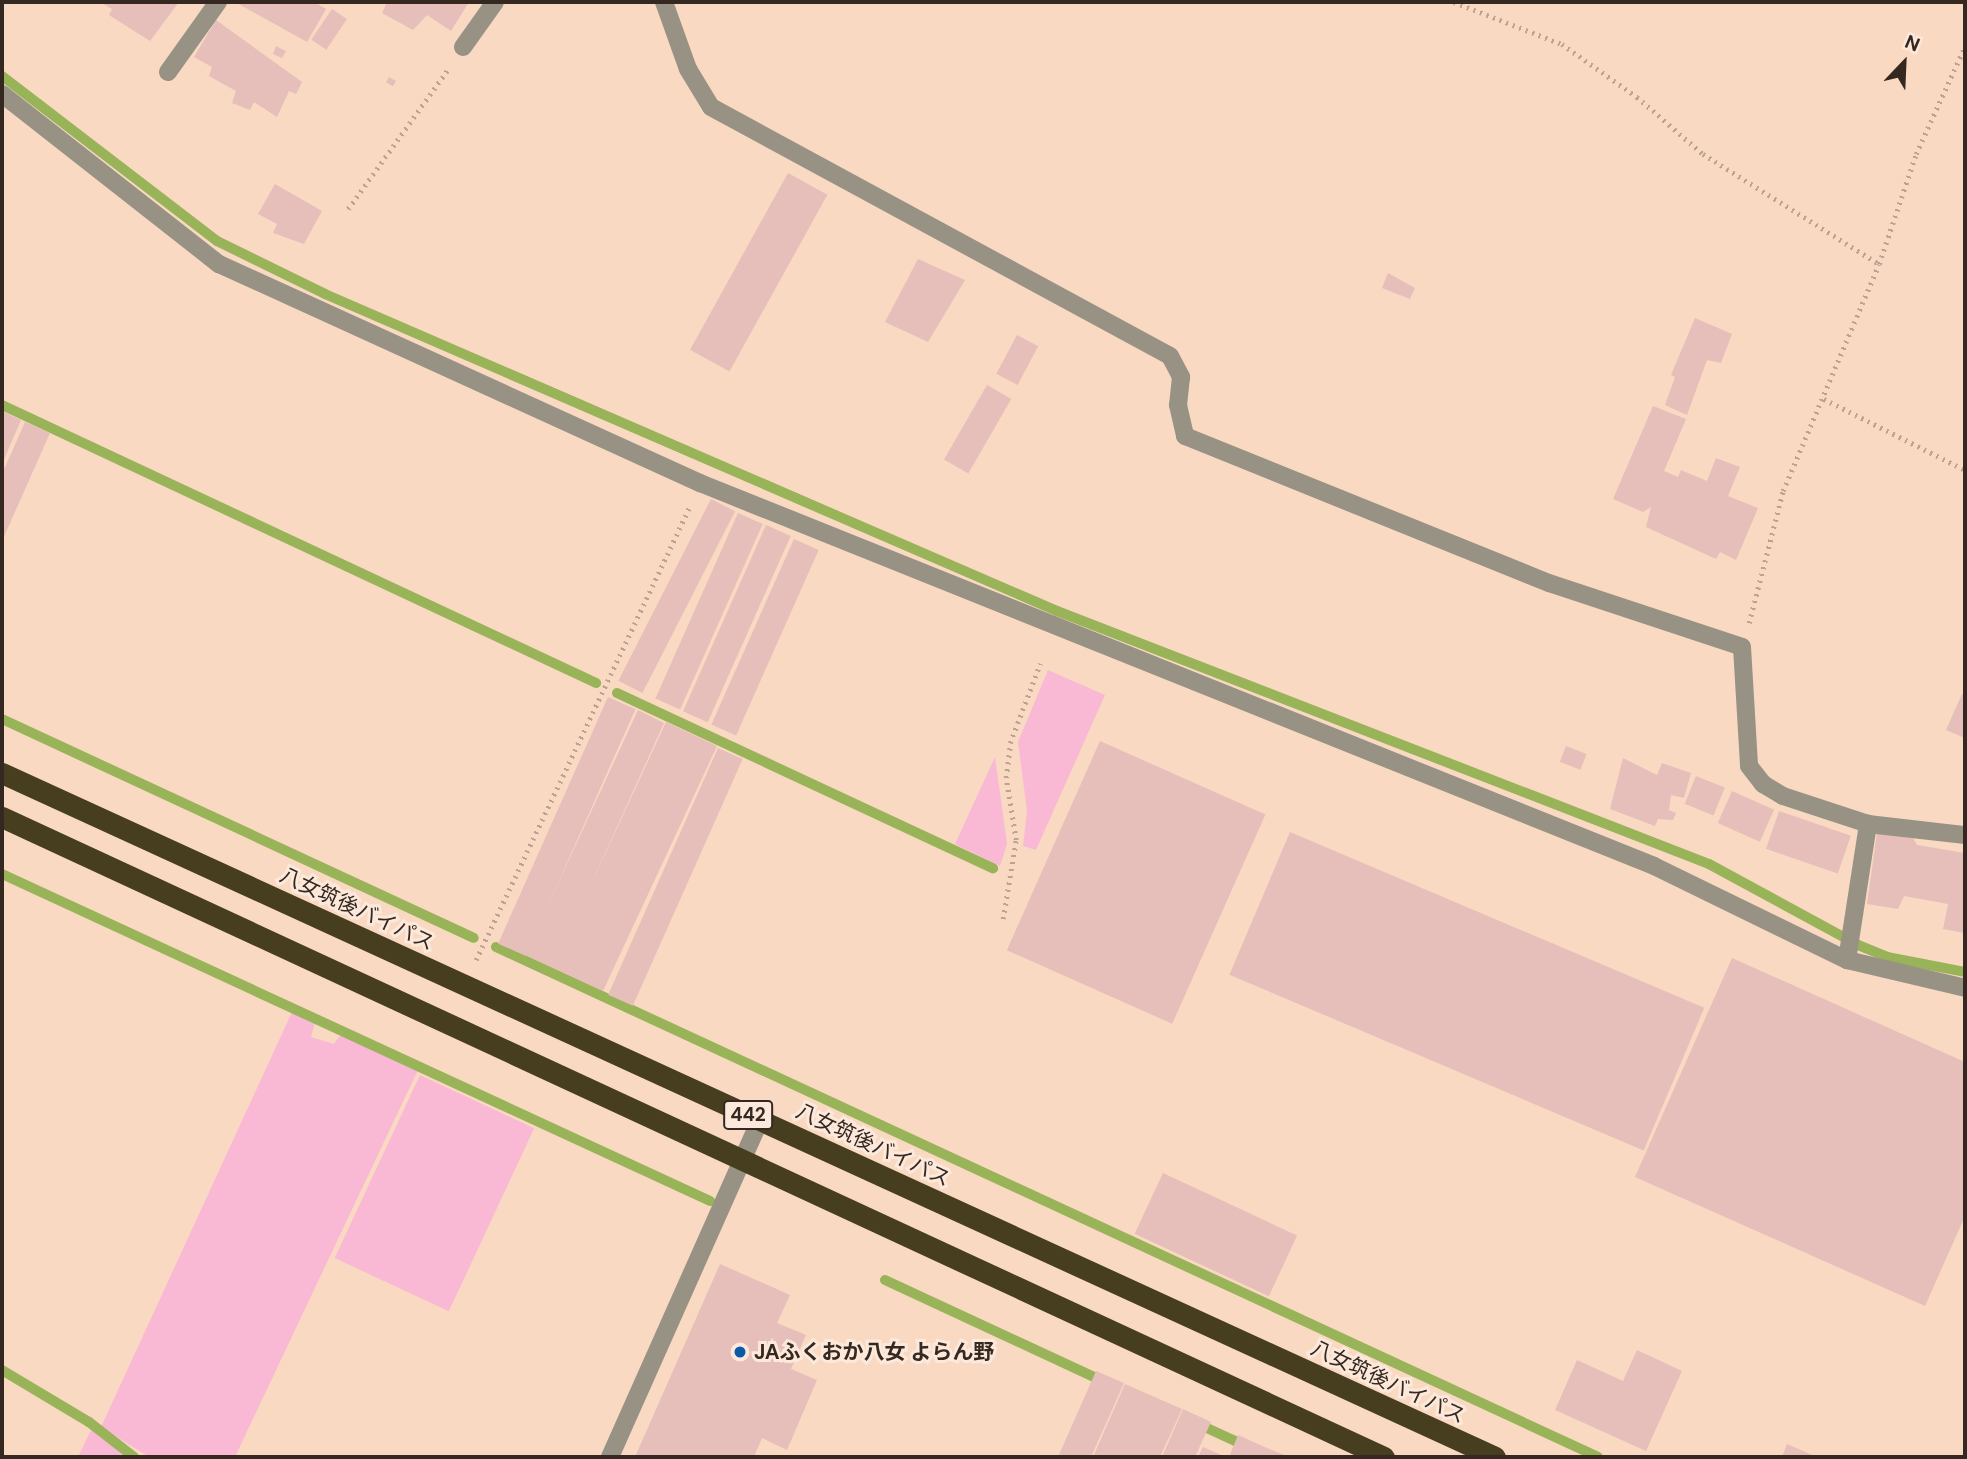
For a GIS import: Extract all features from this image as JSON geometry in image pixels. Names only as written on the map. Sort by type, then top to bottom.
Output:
[{"type":"highway","name":"八女筑後バイパス","points":[[2,773],[1494,1457]]},
{"type":"highway","name":"442","points":[[2,817],[1384,1457]]},
{"type":"street","points":[[168,72],[218,2]]},
{"type":"street","points":[[463,47],[495,2]]},
{"type":"street","points":[[664,2],[688,69],[711,107],[1170,356],[1181,377],[1178,405],[1185,436],[1549,583],[1742,648],[1749,766],[1763,784],[1783,796],[1868,824],[1965,835]]},
{"type":"street","points":[[2,94],[219,264],[700,483],[1654,866],[1847,960],[1965,988]]},
{"type":"street","points":[[1847,960],[1868,824]]},
{"type":"street","points":[[610,1457],[760,1120]]},
{"type":"path","points":[[1454,2],[1562,44],[1637,97],[1703,154],[1879,264]]},
{"type":"path","points":[[1742,648],[1783,491],[1879,264],[1916,154],[1965,46]]},
{"type":"path","points":[[348,209],[463,47]]},
{"type":"path","points":[[1824,399],[1965,470]]},
{"type":"path","points":[[464,985],[700,483]]},
{"type":"path","points":[[1003,919],[1016,840],[1006,778],[1010,743],[1040,664]]},
{"type":"shaded area","points":[[1048,670],[1105,695],[1036,850],[1023,846],[1027,811],[1018,742]]},
{"type":"shaded area","points":[[995,757],[1007,844],[1000,866],[955,844]]},
{"type":"shaded area","points":[[292,1012],[315,1022],[311,1037],[334,1044],[341,1034],[418,1070],[235,1457],[149,1457],[101,1427]]},
{"type":"shaded area","points":[[420,1075],[534,1128],[449,1311],[335,1258]]},
{"type":"shaded area","points":[[91,1430],[133,1457],[78,1457]]},
{"type":"building","points":[[100,2],[179,2],[150,41],[109,15],[112,9]]},
{"type":"building","points":[[235,2],[314,2],[326,9],[307,42]]},
{"type":"building","points":[[387,2],[469,2],[451,31],[427,15],[413,30],[382,13]]},
{"type":"building","points":[[332,9],[347,19],[326,50],[311,40]]},
{"type":"building","points":[[216,20],[302,82],[296,94],[289,91],[277,117],[254,102],[250,110],[232,103],[236,91],[209,76],[212,67],[194,57]]},
{"type":"building","points":[[276,46],[286,51],[282,58],[273,54]]},
{"type":"building","points":[[389,77],[396,81],[393,86],[386,82]]},
{"type":"building","points":[[788,173],[827,195],[729,371],[690,350]]},
{"type":"building","points":[[275,184],[322,211],[304,244],[273,233],[277,224],[258,214]]},
{"type":"building","points":[[918,259],[965,280],[928,342],[885,322]]},
{"type":"building","points":[[1388,273],[1415,288],[1410,299],[1382,288]]},
{"type":"building","points":[[1695,318],[1732,334],[1721,363],[1707,360],[1687,415],[1665,405],[1675,377],[1671,375]]},
{"type":"building","points":[[1017,335],[1038,346],[1018,385],[996,374]]},
{"type":"building","points":[[987,385],[1011,399],[968,473],[944,459]]},
{"type":"building","points":[[1653,406],[1686,419],[1664,471],[1678,477],[1681,470],[1707,481],[1716,458],[1740,467],[1728,496],[1758,508],[1736,560],[1720,552],[1716,559],[1646,527],[1651,507],[1643,512],[1613,499]]},
{"type":"building","points":[[2,411],[21,420],[2,464]]},
{"type":"building","points":[[25,422],[50,433],[2,541],[2,474]]},
{"type":"building","points":[[711,499],[735,511],[642,693],[618,681]]},
{"type":"building","points":[[738,513],[763,524],[680,709],[655,698]]},
{"type":"building","points":[[766,525],[791,536],[708,722],[683,711]]},
{"type":"building","points":[[794,539],[819,550],[736,735],[711,724]]},
{"type":"building","points":[[1962,694],[1965,696],[1965,738],[1946,730]]},
{"type":"building","points":[[608,697],[635,709],[526,956],[498,944]]},
{"type":"building","points":[[638,710],[664,723],[582,904],[666,722],[717,746],[603,991],[525,955]]},
{"type":"building","points":[[1100,741],[1265,815],[1172,1024],[1007,950]]},
{"type":"building","points":[[1566,746],[1587,754],[1580,770],[1560,762]]},
{"type":"building","points":[[718,748],[743,759],[633,1006],[608,995]]},
{"type":"building","points":[[1623,758],[1657,775],[1662,763],[1691,773],[1684,798],[1671,795],[1669,810],[1676,813],[1673,820],[1658,819],[1655,826],[1610,809]]},
{"type":"building","points":[[1696,776],[1725,788],[1714,815],[1685,804]]},
{"type":"building","points":[[1732,791],[1774,810],[1760,842],[1718,823]]},
{"type":"building","points":[[1779,811],[1851,836],[1838,874],[1766,849]]},
{"type":"building","points":[[1290,832],[1704,1008],[1644,1151],[1229,975]]},
{"type":"building","points":[[1877,833],[1913,838],[1917,845],[1965,853],[1965,933],[1943,929],[1948,904],[1904,896],[1898,909],[1867,904]]},
{"type":"building","points":[[1732,958],[1965,1062],[1965,1216],[1925,1306],[1635,1177]]},
{"type":"building","points":[[1163,1173],[1297,1236],[1269,1296],[1135,1234]]},
{"type":"building","name":"JAふくおか八女 よらん野","points":[[720,1264],[790,1295],[777,1323],[806,1335],[791,1369],[817,1380],[787,1450],[762,1438],[754,1457],[635,1457]]},
{"type":"building","points":[[1637,1350],[1682,1371],[1646,1451],[1555,1410],[1577,1360],[1623,1381]]},
{"type":"building","points":[[1096,1371],[1124,1383],[1091,1457],[1058,1457]]},
{"type":"building","points":[[1125,1384],[1182,1409],[1160,1457],[1093,1457]]},
{"type":"building","points":[[1183,1409],[1211,1422],[1195,1457],[1162,1457]]},
{"type":"building","points":[[1238,1435],[1267,1448],[1289,1457],[1229,1457]]},
{"type":"building","points":[[1787,1444],[1817,1457],[1782,1457]]},
{"type":"building","points":[[1203,1447],[1226,1457],[1198,1457]]},
{"type":"waterway","points":[[2,76],[217,241],[325,294],[1057,611],[1709,864],[1858,945],[1887,957],[1965,972]]},
{"type":"waterway","points":[[2,405],[596,683]]},
{"type":"waterway","points":[[617,693],[993,868]]},
{"type":"waterway","points":[[2,719],[474,938]]},
{"type":"waterway","points":[[2,874],[710,1201]]},
{"type":"waterway","points":[[496,947],[1598,1457]]},
{"type":"waterway","points":[[885,1280],[1105,1382]]},
{"type":"waterway","points":[[2,1370],[89,1422],[134,1457]]},
{"type":"waterway","points":[[1196,1423],[1270,1457]]},
{"type":"place","name":"JAふくおか八女 よらん野","points":[[740,1352]]}]
